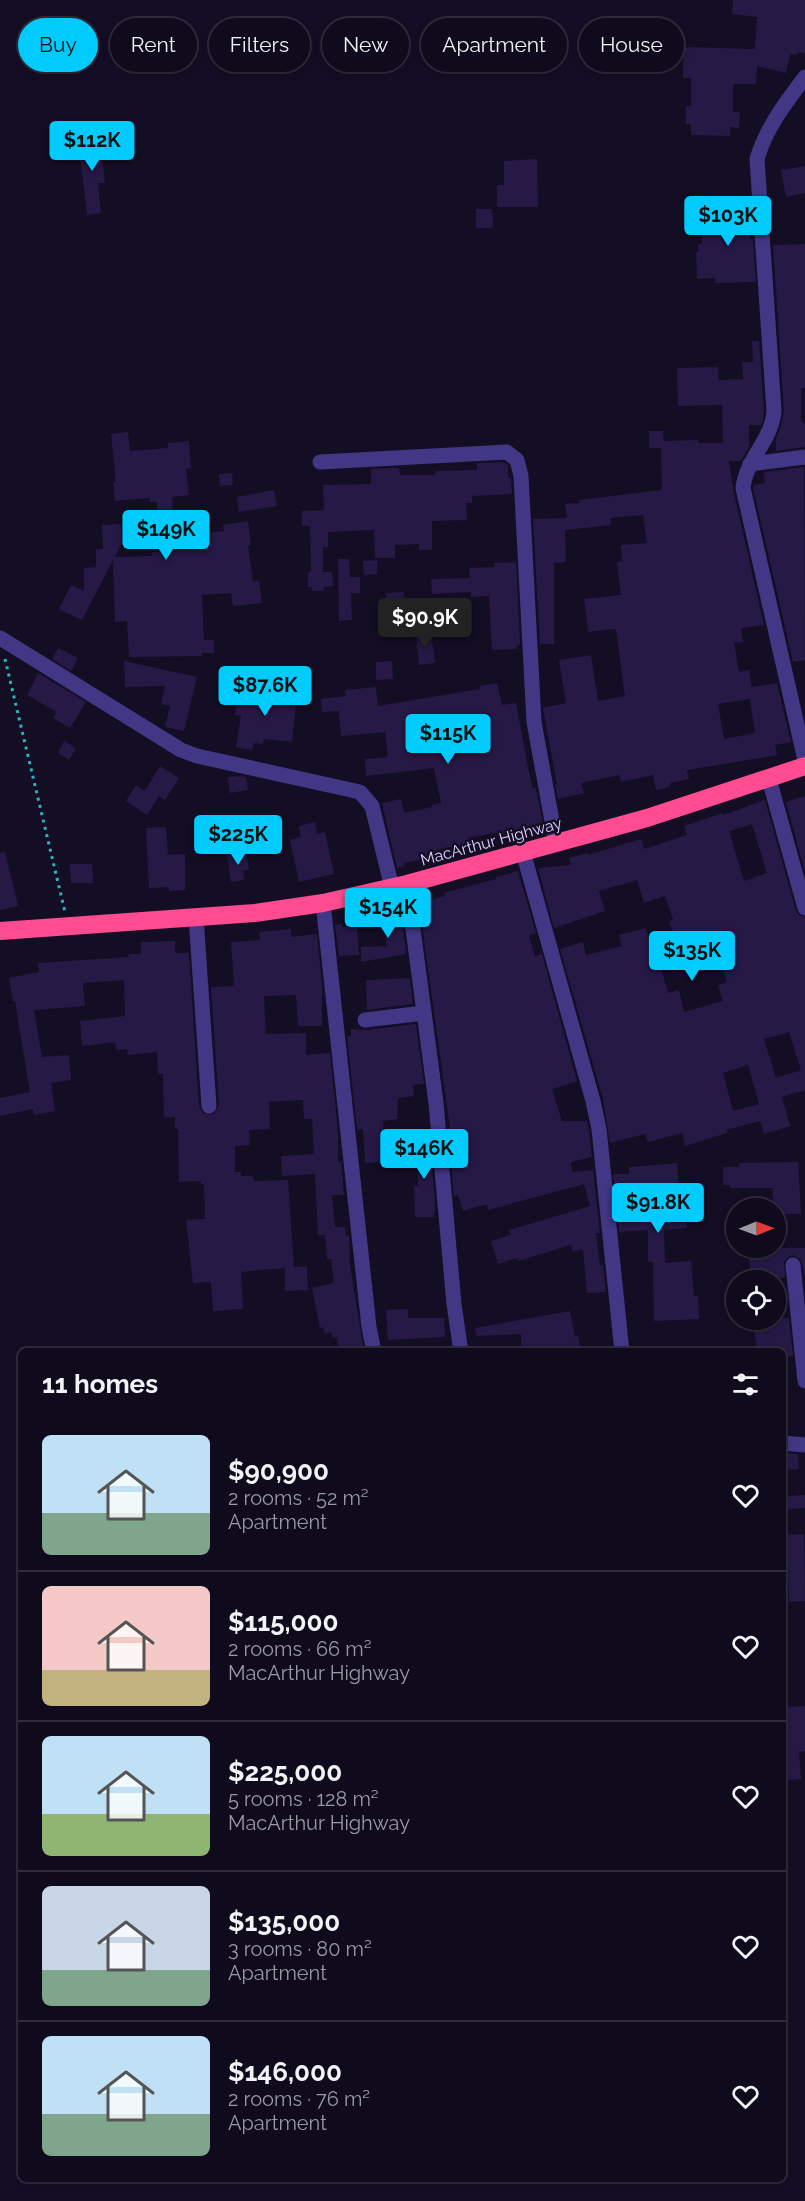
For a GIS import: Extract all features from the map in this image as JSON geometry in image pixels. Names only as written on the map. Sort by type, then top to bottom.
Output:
[{"type":"highway","name":"MacArthur Highway","points":[[0,931],[255,913],[323,903],[399,886],[648,818],[805,766]]},
{"type":"street","points":[[805,77],[780,111],[762,143],[758,159],[774,411],[773,422],[744,478],[744,498],[805,760]]},
{"type":"street","points":[[320,462],[507,452],[517,459],[521,476],[534,722],[556,843]]},
{"type":"street","points":[[750,464],[805,457]]},
{"type":"street","points":[[1,644],[181,750],[197,756],[360,792],[372,806],[399,886],[424,1013],[436,1103],[454,1304],[460,1348]]},
{"type":"street","points":[[769,779],[805,908]]},
{"type":"street","points":[[523,852],[599,1129],[622,1348]]},
{"type":"street","points":[[323,903],[367,1315],[373,1348]]},
{"type":"street","points":[[196,917],[209,1106]]},
{"type":"street","points":[[365,1020],[424,1013]]},
{"type":"street","points":[[793,1265],[805,1381]]},
{"type":"street","points":[[786,1443],[805,1445]]},
{"type":"path","points":[[1,644],[68,926]]},
{"type":"building","points":[[733,0],[805,0],[805,54],[798,52],[797,55],[790,54],[786,73],[757,66],[756,84],[733,84],[733,112],[740,112],[739,128],[730,127],[730,136],[691,135],[691,124],[686,124],[686,106],[691,106],[691,78],[683,78],[684,47],[755,49],[757,17],[732,14]]},
{"type":"building","points":[[99,135],[105,183],[98,183],[101,213],[87,215],[78,138]]},
{"type":"building","points":[[537,159],[538,207],[497,207],[497,185],[504,185],[504,161]]},
{"type":"building","points":[[805,166],[805,193],[786,197],[781,170]]},
{"type":"building","points":[[749,202],[750,239],[753,239],[756,282],[715,283],[715,278],[697,279],[698,244],[702,244],[702,229],[717,229],[717,203]]},
{"type":"building","points":[[476,209],[492,209],[493,228],[476,228]]},
{"type":"building","points":[[805,244],[805,388],[801,388],[801,420],[805,424],[805,447],[776,451],[776,439],[784,410],[773,245]]},
{"type":"building","points":[[752,341],[759,341],[763,419],[761,425],[749,425],[749,447],[741,461],[729,461],[733,489],[764,625],[741,628],[743,642],[734,643],[739,672],[749,670],[752,687],[777,683],[791,742],[775,745],[777,755],[687,770],[689,779],[670,783],[670,787],[656,790],[653,775],[621,782],[620,775],[581,783],[584,793],[558,799],[543,708],[566,703],[559,660],[591,655],[598,701],[625,696],[616,629],[588,632],[584,599],[621,595],[617,562],[622,561],[621,545],[647,543],[643,515],[610,518],[611,525],[565,530],[566,562],[554,563],[554,644],[540,644],[533,519],[567,518],[565,504],[579,503],[579,500],[662,490],[661,448],[649,448],[649,431],[663,431],[664,441],[698,440],[698,443],[723,443],[722,405],[678,406],[677,368],[718,367],[719,380],[743,379],[742,362],[753,362]],"holes":[[[750,699],[755,733],[724,739],[718,704]]]},
{"type":"building","points":[[128,432],[130,451],[168,448],[168,443],[189,441],[191,468],[186,469],[189,495],[172,497],[174,537],[224,531],[223,525],[248,521],[251,545],[248,546],[253,582],[259,581],[262,603],[233,606],[231,593],[202,595],[204,640],[214,640],[214,653],[202,653],[202,656],[129,657],[127,621],[115,622],[113,560],[82,620],[59,609],[71,585],[84,591],[84,568],[96,567],[96,549],[103,549],[102,525],[122,524],[122,543],[115,557],[152,556],[152,552],[159,552],[157,502],[150,502],[150,498],[115,501],[113,482],[116,482],[111,434]]},
{"type":"building","points":[[504,462],[508,465],[512,494],[472,496],[472,503],[466,503],[467,520],[432,521],[432,550],[419,550],[419,544],[395,545],[395,558],[375,558],[374,530],[328,532],[328,547],[323,547],[323,572],[332,572],[333,586],[323,587],[324,591],[312,591],[312,587],[308,587],[308,572],[311,572],[310,526],[302,526],[302,511],[324,510],[323,485],[371,484],[371,469],[399,468],[400,475],[435,475],[435,471],[477,470],[477,463]]},
{"type":"building","points":[[804,467],[805,660],[793,662],[753,488],[754,485],[765,483],[764,472]]},
{"type":"building","points":[[232,473],[233,485],[220,486],[219,474]]},
{"type":"building","points":[[274,490],[277,506],[239,512],[237,497]]},
{"type":"building","points":[[338,559],[349,559],[350,577],[360,577],[360,593],[351,593],[352,620],[339,621]]},
{"type":"building","points":[[377,560],[377,574],[364,575],[363,561]]},
{"type":"building","points":[[516,562],[520,645],[517,645],[517,649],[492,650],[489,596],[471,597],[471,592],[432,594],[431,579],[470,578],[469,568],[495,567],[495,563]]},
{"type":"building","points":[[404,592],[405,608],[387,609],[386,593]]},
{"type":"building","points":[[431,632],[435,663],[419,665],[416,634]]},
{"type":"building","points":[[58,648],[78,658],[71,671],[52,659]]},
{"type":"building","points":[[124,661],[197,677],[184,731],[165,727],[170,706],[161,704],[165,686],[125,687]]},
{"type":"building","points":[[392,661],[393,679],[376,680],[376,662]]},
{"type":"building","points":[[269,672],[282,675],[275,701],[296,704],[292,742],[264,739],[263,744],[254,743],[252,750],[236,747],[241,715],[235,715],[238,697],[262,701]]},
{"type":"building","points":[[38,673],[86,702],[70,728],[53,718],[57,712],[27,695]]},
{"type":"building","points":[[497,683],[502,705],[516,703],[529,772],[533,789],[536,788],[543,824],[500,834],[499,832],[468,838],[469,843],[440,849],[442,855],[404,863],[404,866],[397,868],[382,803],[401,799],[404,813],[441,803],[434,768],[366,776],[365,759],[388,757],[385,732],[341,736],[339,711],[322,712],[321,699],[346,696],[345,690],[376,687],[378,706],[480,689],[480,686]]},
{"type":"building","points":[[64,741],[76,748],[69,760],[58,753]]},
{"type":"building","points":[[160,766],[179,778],[165,800],[159,796],[147,815],[126,801],[136,785],[145,791]]},
{"type":"building","points":[[228,777],[246,777],[248,790],[230,793]]},
{"type":"building","points":[[805,796],[805,872],[786,802]]},
{"type":"building","points":[[765,800],[796,911],[805,917],[805,1090],[782,1097],[790,1126],[764,1134],[760,1121],[726,1130],[727,1133],[685,1146],[682,1133],[648,1142],[645,1134],[610,1143],[603,1099],[560,949],[583,942],[586,955],[622,946],[619,935],[646,928],[656,965],[660,964],[668,993],[679,990],[684,1012],[723,1001],[718,985],[727,982],[711,934],[677,945],[669,921],[673,920],[665,896],[644,903],[637,880],[599,891],[605,911],[554,928],[538,868],[571,865],[569,858],[588,853],[588,855],[641,839],[644,849],[687,835],[684,826],[723,813],[723,815]],"holes":[[[752,824],[767,873],[744,881],[729,831]],[[789,1032],[801,1070],[776,1078],[764,1039]],[[748,1065],[759,1104],[733,1111],[723,1073]]]},
{"type":"building","points":[[315,822],[317,834],[325,832],[334,874],[299,882],[290,840],[301,837],[299,826]]},
{"type":"building","points":[[166,827],[168,855],[185,854],[185,890],[169,891],[169,887],[149,888],[146,828]]},
{"type":"building","points":[[5,852],[18,906],[0,910],[0,853]]},
{"type":"building","points":[[246,852],[249,870],[243,871],[244,880],[231,882],[227,855]]},
{"type":"building","points":[[70,864],[92,864],[93,883],[71,883]]},
{"type":"building","points":[[518,871],[536,933],[529,936],[535,956],[542,954],[577,1081],[552,1089],[562,1121],[587,1121],[592,1157],[571,1162],[572,1172],[593,1170],[600,1233],[596,1233],[606,1292],[587,1293],[583,1250],[572,1251],[571,1245],[518,1261],[517,1258],[498,1264],[491,1241],[511,1235],[509,1230],[590,1206],[584,1184],[488,1210],[487,1204],[463,1211],[458,1195],[454,1196],[448,1128],[450,1128],[419,903],[445,896],[444,893]]},
{"type":"building","points":[[401,910],[406,954],[361,962],[361,947],[387,946],[381,914]]},
{"type":"building","points":[[342,924],[342,927],[357,926],[359,955],[339,956],[335,925]]},
{"type":"building","points":[[291,929],[291,937],[317,934],[322,985],[322,1026],[298,1026],[296,995],[264,996],[266,1034],[306,1033],[306,1055],[330,1053],[338,1131],[338,1162],[341,1162],[344,1195],[332,1195],[335,1227],[345,1227],[346,1236],[349,1235],[349,1258],[363,1348],[338,1348],[337,1337],[332,1338],[331,1332],[325,1334],[323,1327],[320,1328],[312,1288],[334,1283],[331,1259],[327,1259],[325,1235],[318,1235],[315,1174],[282,1176],[281,1156],[314,1154],[312,1119],[304,1119],[303,1100],[269,1102],[270,1129],[249,1130],[250,1145],[235,1146],[235,1172],[241,1172],[241,1176],[253,1176],[254,1181],[288,1180],[294,1267],[307,1266],[308,1290],[285,1291],[285,1268],[241,1272],[243,1309],[213,1311],[211,1282],[193,1283],[186,1220],[205,1219],[204,1184],[201,1184],[201,1181],[179,1182],[178,1129],[175,1129],[175,1117],[164,1118],[163,1074],[158,1074],[157,1052],[128,1055],[127,1049],[116,1050],[115,1042],[82,1046],[80,1021],[125,1016],[124,980],[83,983],[85,1006],[34,1010],[42,1057],[69,1055],[71,1080],[51,1083],[55,1111],[34,1115],[33,1109],[0,1116],[0,1098],[30,1092],[9,978],[39,972],[38,963],[129,957],[128,954],[141,954],[141,942],[175,941],[175,953],[189,953],[199,1107],[204,1114],[214,1114],[219,1105],[211,987],[234,986],[231,942],[260,940],[259,932]]},
{"type":"building","points":[[410,978],[413,1004],[367,1010],[366,980]]},
{"type":"building","points":[[416,1024],[424,1084],[413,1085],[414,1096],[398,1098],[397,1119],[383,1121],[385,1149],[381,1149],[381,1162],[365,1163],[363,1129],[357,1130],[347,1036],[351,1036],[351,1029],[366,1030]]},
{"type":"building","points":[[429,1137],[435,1201],[434,1217],[415,1217],[414,1186],[418,1186],[417,1151],[414,1151],[413,1138]]},
{"type":"building","points":[[798,1162],[801,1214],[786,1214],[786,1198],[773,1198],[773,1188],[730,1188],[730,1185],[723,1185],[723,1167],[739,1167],[739,1163]]},
{"type":"building","points":[[677,1163],[680,1202],[686,1202],[687,1228],[664,1230],[665,1263],[691,1261],[694,1296],[698,1296],[699,1319],[654,1321],[653,1262],[648,1262],[648,1230],[619,1232],[613,1174],[629,1174],[629,1167]]},
{"type":"building","points":[[786,1248],[805,1248],[805,1276],[801,1260],[793,1255],[784,1262],[784,1270],[750,1270],[749,1259],[786,1258]]},
{"type":"building","points":[[408,1309],[408,1318],[444,1318],[445,1337],[388,1340],[386,1310]]},
{"type":"building","points":[[570,1311],[575,1337],[578,1336],[580,1348],[522,1348],[521,1334],[476,1336],[475,1328]]},
{"type":"building","points":[[786,1318],[789,1318],[793,1356],[786,1357],[786,1348],[756,1348],[754,1330],[786,1330]]},
{"type":"building","points":[[786,1453],[798,1454],[799,1469],[786,1470]]},
{"type":"building","points":[[805,1495],[805,1508],[788,1509],[788,1496]]},
{"type":"building","points":[[804,1534],[805,1601],[789,1602],[786,1535]]},
{"type":"building","points":[[805,1706],[805,1751],[799,1752],[801,1779],[786,1781],[786,1707]]}]
